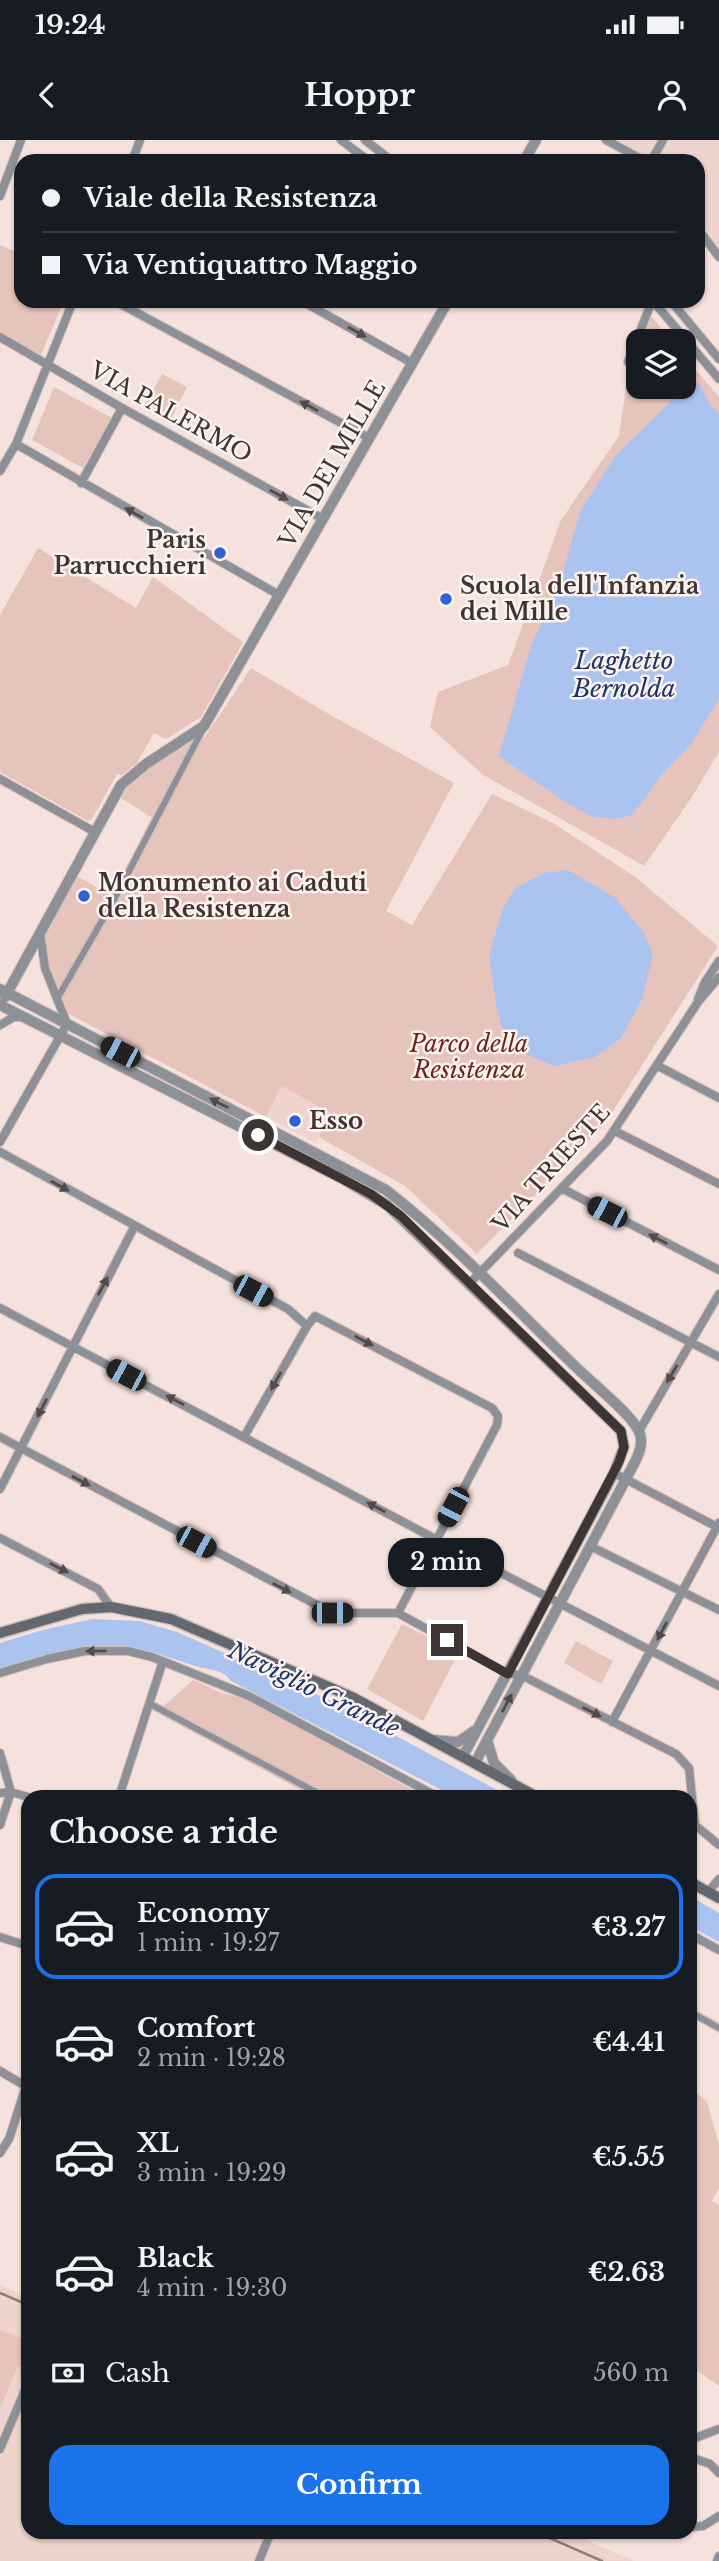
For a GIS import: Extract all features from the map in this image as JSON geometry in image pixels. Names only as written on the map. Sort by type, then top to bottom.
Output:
[{"type":"main road","points":[[0,1633],[66,1613],[111,1607],[155,1615],[186,1625],[352,1696],[524,1790]]},
{"type":"main road","points":[[697,1886],[719,1898]]},
{"type":"street","points":[[341,140],[360,154]]},
{"type":"street","points":[[365,140],[383,154]]},
{"type":"street","points":[[606,140],[632,154]]},
{"type":"street","points":[[0,196],[14,159]]},
{"type":"street","points":[[705,238],[719,257]]},
{"type":"street","points":[[0,471],[16,444],[70,308]]},
{"type":"street","points":[[128,308],[369,439]]},
{"type":"street","points":[[314,308],[412,363]]},
{"type":"street","name":"VIA DEI MILLE","points":[[204,726],[444,308]]},
{"type":"street","points":[[642,329],[650,308]]},
{"type":"street","points":[[659,308],[719,379]]},
{"type":"street","points":[[677,308],[719,359]]},
{"type":"street","name":"VIA PALERMO","points":[[0,337],[323,519]]},
{"type":"street","points":[[81,483],[122,408]]},
{"type":"street","points":[[16,444],[279,595]]},
{"type":"street","points":[[204,726],[156,756],[126,780],[40,933],[4,991],[0,1004],[386,1190],[479,1274],[611,1400],[639,1431]]},
{"type":"street","points":[[57,999],[115,898],[204,726]]},
{"type":"street","points":[[0,779],[95,832]]},
{"type":"street","points":[[0,1143],[66,1024],[45,968],[40,933]]},
{"type":"street","name":"VIA TRIESTE","points":[[698,1002],[705,982],[719,963]]},
{"type":"street","name":"VIA TRIESTE","points":[[470,1283],[615,1131],[698,1002],[719,977]]},
{"type":"street","points":[[4,991],[274,1137],[387,1205],[618,1426],[624,1447],[614,1473],[463,1756]]},
{"type":"street","points":[[0,1025],[14,1017],[24,1016]]},
{"type":"street","points":[[658,1066],[719,1098]]},
{"type":"street","points":[[615,1131],[719,1184]]},
{"type":"street","points":[[0,1152],[288,1309],[307,1326]]},
{"type":"street","points":[[562,1189],[719,1270]]},
{"type":"street","points":[[0,1489],[134,1227]]},
{"type":"street","points":[[518,1254],[719,1357]]},
{"type":"street","points":[[475,1763],[626,1479],[640,1447],[639,1431],[719,1293]]},
{"type":"street","points":[[0,1308],[719,1686]]},
{"type":"street","points":[[244,1437],[315,1316],[492,1408],[498,1416],[497,1425],[398,1613]]},
{"type":"street","points":[[0,1437],[332,1613],[398,1613],[508,1674],[521,1675],[683,1760],[689,1768],[691,1790]]},
{"type":"street","points":[[612,1722],[718,1526],[614,1473]]},
{"type":"street","points":[[0,1538],[98,1589],[111,1607]]},
{"type":"street","points":[[590,1546],[719,1610]]},
{"type":"street","points":[[0,1673],[85,1651],[128,1651],[163,1661],[249,1696],[425,1790]]},
{"type":"street","points":[[121,1790],[163,1661]]},
{"type":"street","points":[[154,1706],[312,1790]]},
{"type":"street","points":[[433,1740],[458,1742],[480,1726]]},
{"type":"street","points":[[487,1740],[497,1768],[519,1787]]},
{"type":"street","points":[[0,1753],[11,1792],[0,1825]]},
{"type":"street","points":[[0,1793],[21,1795]]},
{"type":"street","points":[[697,1827],[719,1845]]},
{"type":"street","points":[[708,1892],[719,1880]]},
{"type":"street","points":[[0,1937],[21,1944]]},
{"type":"street","points":[[697,1938],[719,1950]]},
{"type":"street","points":[[697,2016],[719,2028]]},
{"type":"street","points":[[0,2071],[21,2082]]},
{"type":"street","points":[[0,2153],[9,2139],[21,2103]]},
{"type":"street","points":[[0,2449],[21,2400]]},
{"type":"street","points":[[697,2437],[719,2428]]},
{"type":"street","points":[[697,2459],[710,2464],[719,2473]]},
{"type":"street","points":[[697,2527],[719,2516]]},
{"type":"street","points":[[259,2561],[268,2539]]},
{"type":"street","points":[[717,2561],[719,2556]]},
{"type":"shaded area","points":[[618,140],[719,140],[719,251],[705,232],[705,154],[640,154]]},
{"type":"shaded area","points":[[282,1086],[331,1113],[316,1143],[266,1117]]},
{"type":"shaded area","points":[[0,2285],[21,2294],[21,2539],[584,2539],[634,2561],[0,2561]]},
{"type":"green space","points":[[0,245],[14,251],[14,308],[61,308],[41,355],[0,332]]},
{"type":"green space","points":[[651,316],[662,329],[646,329]]},
{"type":"green space","name":"Laghetto Bernolda","points":[[696,370],[719,397],[719,752],[692,797],[644,866],[482,774],[430,727],[438,692],[508,665],[561,520],[619,436],[626,387],[626,399],[696,399]]},
{"type":"green space","points":[[162,374],[187,387],[170,421],[144,407]]},
{"type":"green space","points":[[54,387],[112,418],[83,468],[32,440]]},
{"type":"green space","points":[[38,548],[136,608],[153,577],[243,642],[201,717],[166,739],[154,733],[137,763],[122,775],[117,774],[92,819],[88,821],[0,772],[0,615]]},
{"type":"green space","name":"Parco della Resistenza","points":[[251,668],[454,783],[386,911],[412,925],[492,794],[553,823],[634,876],[718,946],[604,1125],[477,1254],[405,1186],[319,1137],[330,1113],[282,1086],[266,1117],[65,1012],[48,963],[44,929],[77,876],[119,900],[159,822],[121,798],[131,779],[194,740],[203,740]]},
{"type":"green space","points":[[402,1624],[459,1652],[423,1721],[367,1689]]},
{"type":"green space","points":[[576,1641],[613,1661],[601,1684],[564,1663]]},
{"type":"green space","points":[[193,1680],[222,1693],[247,1699],[412,1790],[300,1790],[157,1712]]},
{"type":"green space","points":[[697,2093],[707,2102],[719,2145],[719,2188],[712,2201],[719,2205],[719,2386],[697,2371]]},
{"type":"green space","points":[[0,2330],[21,2338],[21,2367],[18,2366],[0,2409]]},
{"type":"water","name":"Laghetto Bernolda","points":[[699,383],[710,404],[719,413],[719,699],[692,743],[661,775],[630,816],[613,819],[591,816],[568,804],[499,756],[531,646],[562,577],[580,511],[617,454],[673,399],[696,399],[696,384]]},
{"type":"water","points":[[568,870],[616,898],[644,933],[653,954],[642,999],[621,1038],[595,1057],[554,1066],[528,1055],[503,1032],[489,956],[502,911],[514,889],[544,873]]},
{"type":"water","points":[[92,1619],[139,1621],[177,1632],[327,1699],[497,1790],[441,1790],[231,1681],[223,1674],[145,1650],[90,1647],[0,1669],[0,1643]]},
{"type":"water","points":[[697,1900],[719,1913],[719,1942],[697,1930]]},
{"type":"railway","points":[[0,2293],[21,2302]]},
{"type":"railway","points":[[552,2539],[602,2561]]},
{"type":"place","name":"Paris Parrucchieri","points":[[220,553]]},
{"type":"place","name":"Scuola dell'Infanzia dei Mille","points":[[446,599]]},
{"type":"place","name":"Monumento ai Caduti della Resistenza","points":[[84,896]]},
{"type":"place","name":"Esso","points":[[295,1121]]},
{"type":"route","points":[[258,1135],[371,1194],[401,1216],[602,1410],[618,1426],[623,1436],[624,1447],[614,1473],[508,1674],[447,1640]]},
{"type":"water label","name":"Naviglio Grande","points":[[314,1689]]}]
